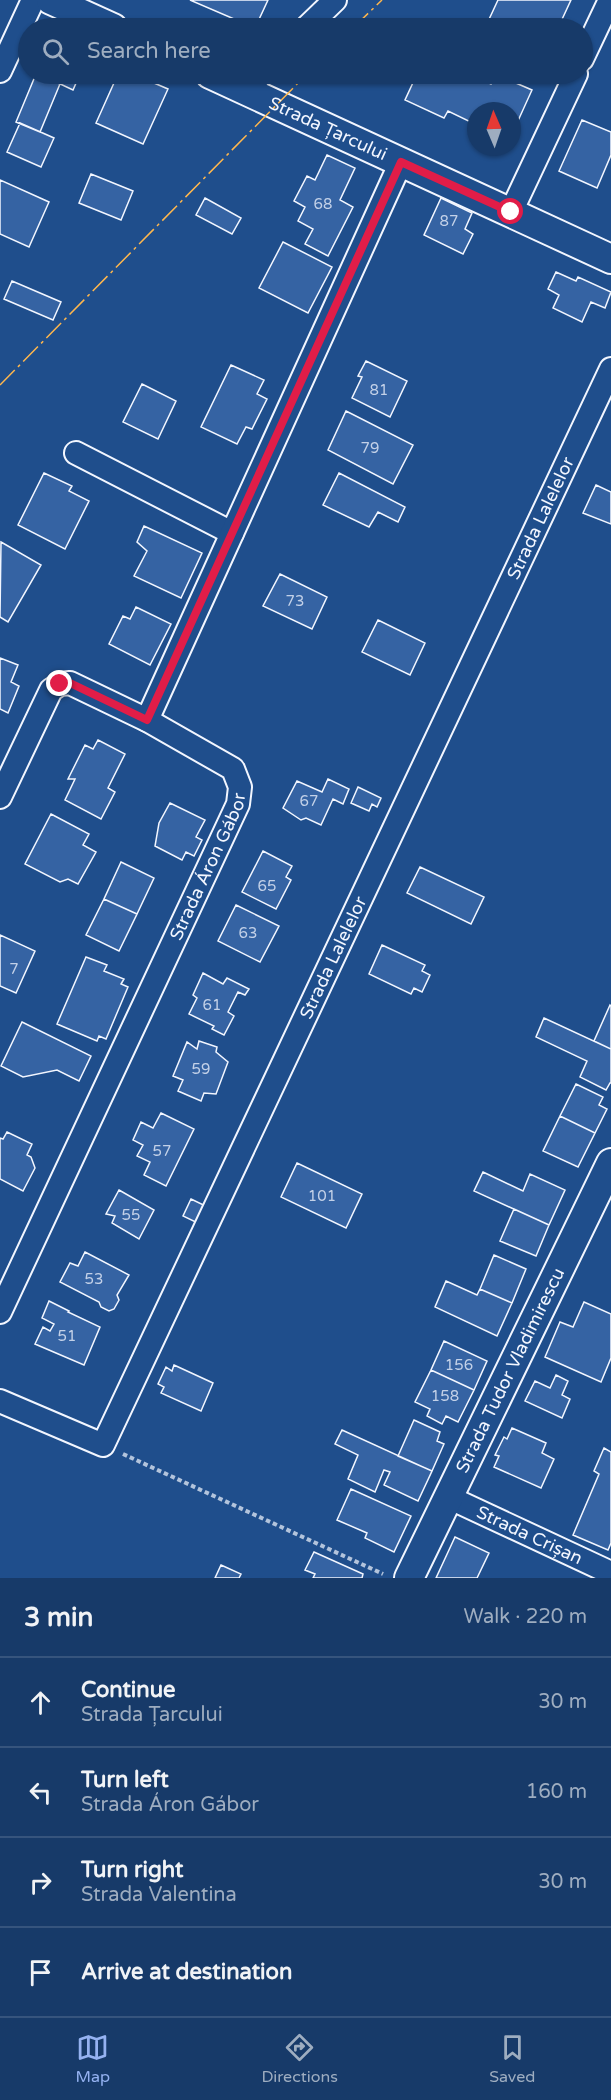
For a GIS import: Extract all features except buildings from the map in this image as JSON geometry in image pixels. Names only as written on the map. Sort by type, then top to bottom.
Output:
[{"type":"street","points":[[25,18],[33,0]]},
{"type":"street","points":[[51,0],[91,18]]},
{"type":"street","points":[[316,18],[335,0]]},
{"type":"street","points":[[593,36],[610,0]]},
{"type":"street","points":[[0,70],[18,32]]},
{"type":"street","name":"Strada Țarcului","points":[[257,84],[401,162],[611,259]]},
{"type":"street","points":[[511,212],[571,84]]},
{"type":"street","points":[[147,720],[401,162]]},
{"type":"street","name":"Strada Lalelelor","points":[[103,1445],[611,369]]},
{"type":"street","points":[[76,453],[232,533]]},
{"type":"street","name":"Strada Áron Gábor","points":[[0,797],[51,690],[60,684],[70,683],[147,720],[232,769],[240,787],[238,804],[0,1312]]},
{"type":"street","name":"Strada Tudor Vladimirescu","points":[[410,1578],[611,1163]]},
{"type":"street","points":[[0,1401],[103,1445]]},
{"type":"street","name":"Strada Crișan","points":[[448,1497],[611,1573]]},
{"type":"path","points":[[103,1445],[393,1578]]},
{"type":"power","points":[[363,18],[382,0]]},
{"type":"power","points":[[0,385],[297,84]]},
{"type":"route","points":[[60,684],[70,683],[147,720],[401,162],[511,212]]}]
